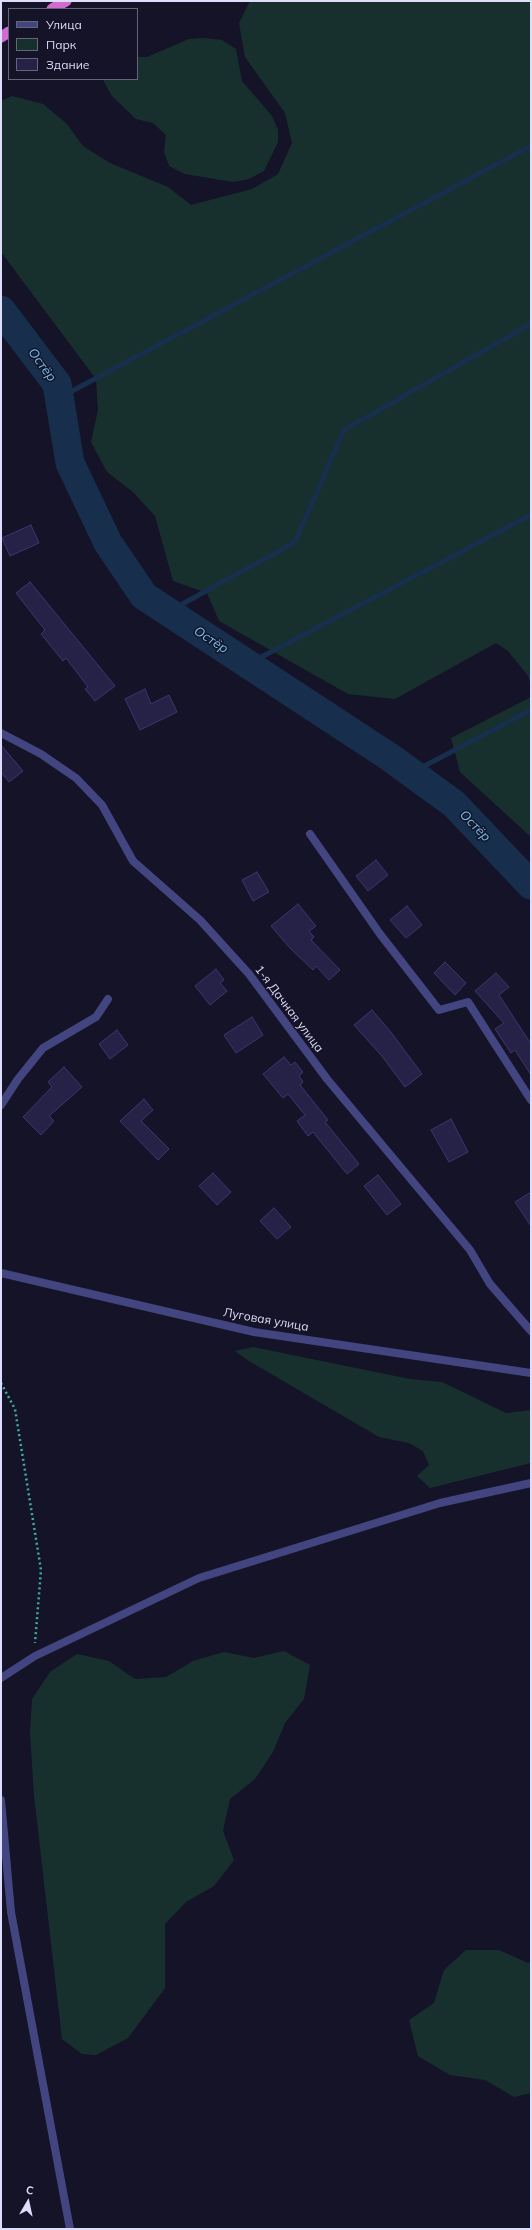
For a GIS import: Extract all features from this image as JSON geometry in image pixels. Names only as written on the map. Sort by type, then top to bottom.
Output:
[{"type":"highway","points":[[54,8],[66,1]]},
{"type":"street","name":"1-я Дачная улица","points":[[1,733],[41,754],[76,778],[102,805],[133,861],[200,920],[249,974],[327,1079],[470,1250],[490,1284],[531,1331]]},
{"type":"street","points":[[310,834],[380,934],[439,1010],[468,1002],[531,1100]]},
{"type":"street","points":[[1,1105],[18,1079],[43,1048],[96,1017],[108,999]]},
{"type":"street","name":"Луговая улица","points":[[1,1273],[254,1332],[531,1373]]},
{"type":"street","points":[[1,1678],[35,1656],[199,1578],[440,1503],[531,1483]]},
{"type":"street","points":[[1,1800],[11,1912],[70,2229]]},
{"type":"path","points":[[1,1383],[14,1409],[41,1570],[35,1656]]},
{"type":"green space","points":[[250,1],[531,1],[531,686],[528,676],[508,651],[496,643],[395,699],[348,694],[219,621],[207,593],[173,581],[155,516],[133,492],[107,472],[91,442],[98,410],[96,379],[1,252],[1,101],[12,96],[43,104],[66,123],[83,146],[110,163],[168,187],[191,205],[252,189],[278,174],[292,143],[285,113],[245,57],[239,23]]},
{"type":"green space","points":[[205,38],[222,40],[236,49],[242,81],[272,116],[278,130],[278,142],[264,171],[249,179],[233,182],[185,174],[169,166],[164,151],[166,135],[153,123],[136,119],[112,96],[104,82],[104,80],[138,80],[138,57],[147,57],[189,39]]},
{"type":"green space","points":[[531,697],[531,837],[460,772],[451,738]]},
{"type":"green space","points":[[253,1347],[410,1379],[442,1382],[506,1413],[531,1410],[531,1463],[430,1488],[417,1476],[429,1465],[423,1451],[409,1443],[379,1437],[249,1361],[235,1351]]},
{"type":"green space","points":[[284,1651],[310,1665],[304,1699],[285,1723],[273,1752],[255,1779],[230,1799],[223,1831],[234,1860],[214,1886],[186,1902],[165,1924],[165,1988],[128,2038],[96,2055],[82,2054],[62,2039],[34,1795],[30,1733],[32,1699],[50,1672],[77,1654],[109,1661],[135,1679],[166,1677],[193,1661],[224,1652],[254,1658]]},
{"type":"green space","points":[[466,1950],[499,1950],[528,1963],[531,1961],[531,2093],[514,2097],[485,2080],[450,2075],[418,2056],[409,2020],[434,2003],[444,1970]]},
{"type":"building","points":[[31,525],[39,543],[10,556],[2,538]]},
{"type":"building","points":[[30,582],[115,686],[95,701],[85,689],[88,687],[66,658],[63,661],[41,634],[45,630],[16,593]]},
{"type":"building","points":[[145,689],[151,704],[169,695],[177,712],[140,730],[125,699]]},
{"type":"building","points":[[1,745],[23,771],[9,782],[1,772]]},
{"type":"building","points":[[376,860],[388,875],[368,891],[356,876]]},
{"type":"building","points":[[257,872],[269,892],[253,901],[242,880]]},
{"type":"building","points":[[298,904],[316,926],[309,931],[314,937],[311,940],[340,970],[329,980],[316,966],[313,970],[289,947],[271,926]]},
{"type":"building","points":[[407,906],[422,925],[406,938],[390,920]]},
{"type":"building","points":[[445,962],[466,983],[455,995],[434,973]]},
{"type":"building","points":[[216,969],[224,980],[220,983],[227,991],[210,1005],[195,986]]},
{"type":"building","points":[[496,973],[509,987],[499,995],[531,1044],[531,1075],[515,1050],[511,1053],[495,1029],[504,1023],[475,991]]},
{"type":"building","points":[[372,1010],[390,1031],[422,1074],[405,1087],[381,1055],[354,1025]]},
{"type":"building","points":[[252,1017],[263,1035],[236,1053],[224,1035]]},
{"type":"building","points":[[117,1030],[128,1045],[110,1059],[99,1044]]},
{"type":"building","points":[[284,1057],[291,1065],[295,1062],[303,1072],[299,1076],[303,1082],[300,1085],[328,1120],[325,1122],[359,1164],[347,1174],[313,1132],[308,1136],[297,1121],[305,1115],[288,1094],[283,1098],[263,1074]]},
{"type":"building","points":[[64,1067],[82,1087],[49,1116],[54,1121],[41,1135],[23,1117],[52,1087],[48,1082]]},
{"type":"building","points":[[144,1099],[153,1110],[141,1121],[169,1149],[158,1160],[120,1121]]},
{"type":"building","points":[[451,1119],[468,1152],[449,1162],[431,1130]]},
{"type":"building","points":[[213,1173],[231,1192],[217,1205],[199,1186]]},
{"type":"building","points":[[378,1175],[401,1204],[387,1215],[364,1186]]},
{"type":"building","points":[[531,1192],[531,1226],[515,1202]]},
{"type":"building","points":[[274,1208],[291,1227],[277,1239],[260,1221]]},
{"type":"waterway","points":[[59,398],[531,146]]},
{"type":"waterway","name":"Остёр","points":[[1,310],[57,384],[70,463],[108,543],[144,596],[391,758],[454,804],[531,885]]},
{"type":"waterway","points":[[168,612],[295,542],[344,430],[531,324]]},
{"type":"waterway","points":[[248,664],[531,515]]},
{"type":"waterway","points":[[411,773],[531,710]]}]
